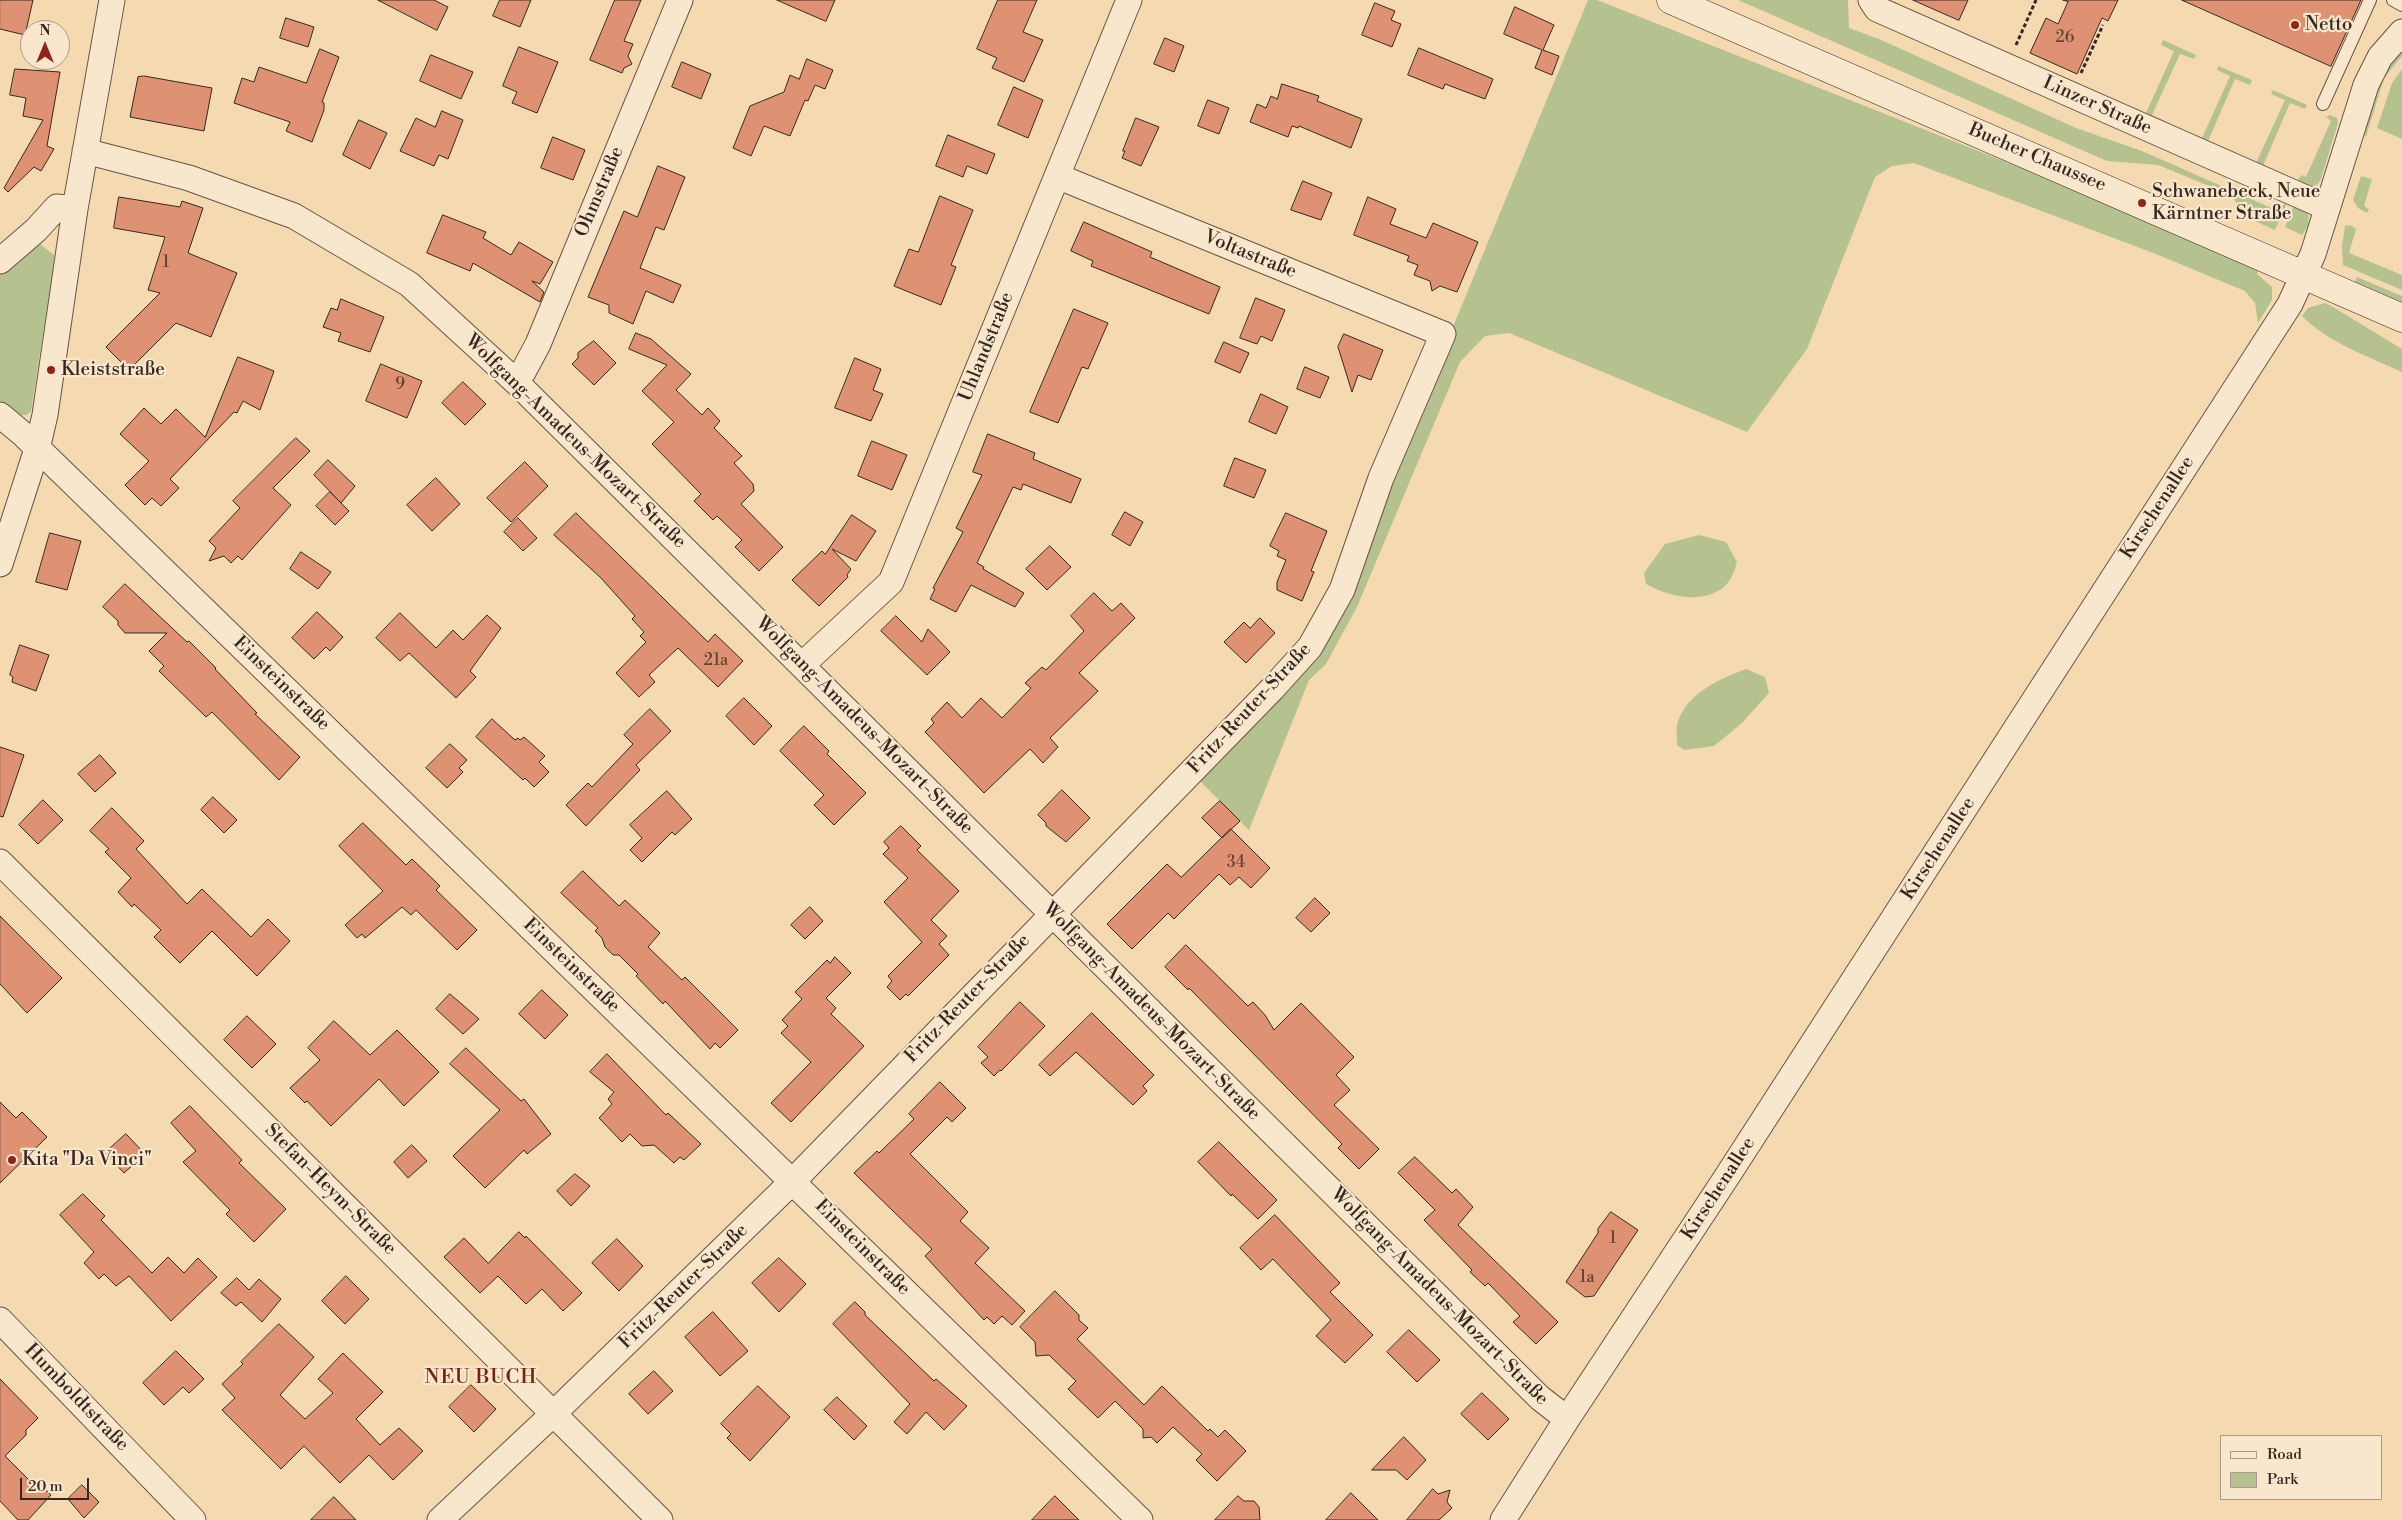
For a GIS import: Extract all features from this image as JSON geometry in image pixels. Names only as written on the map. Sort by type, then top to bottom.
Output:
[{"type":"main road","name":"Bucher Chaussee","points":[[1671,0],[2402,318]]},
{"type":"street","points":[[0,564],[37,449],[45,415],[75,209],[112,0]]},
{"type":"street","name":"Ohmstraße","points":[[515,381],[523,372],[538,344],[680,0]]},
{"type":"street","name":"Uhlandstraße","points":[[802,665],[891,582],[1129,0]]},
{"type":"street","name":"Linzer Straße","points":[[1871,0],[1877,9],[2326,207]]},
{"type":"street","name":"Kirschenallee","points":[[1504,1520],[1567,1419],[1726,1178],[2285,312],[2313,254],[2326,207],[2366,85],[2380,57],[2402,32]]},
{"type":"street","name":"Wolfgang-Amadeus-Mozart-Straße","points":[[86,151],[189,178],[294,216],[409,284],[515,381],[1540,1398],[1567,1419]]},
{"type":"street","name":"Voltastraße","points":[[1057,176],[1443,334]]},
{"type":"street","points":[[0,261],[36,230],[57,207],[75,209]]},
{"type":"street","name":"Fritz-Reuter-Straße","points":[[440,1520],[554,1414],[793,1181],[1310,648],[1342,590],[1381,478],[1443,334]]},
{"type":"street","name":"Einsteinstraße","points":[[0,414],[793,1181],[1140,1520]]},
{"type":"street","name":"Stefan-Heym-Straße","points":[[0,862],[660,1520]]},
{"type":"street","name":"Humboldtstraße","points":[[0,1320],[193,1520]]},
{"type":"lane","points":[[2323,104],[2370,0]]},
{"type":"lane","points":[[2393,0],[2402,5]]},
{"type":"path","points":[[2007,66],[2036,0]]},
{"type":"path","points":[[2071,94],[2103,25]]},
{"type":"green space","points":[[1588,0],[1597,0],[2153,220],[2259,266],[2257,274],[2272,287],[2272,300],[2258,323],[2255,303],[2245,291],[2156,254],[1914,163],[1892,166],[1875,177],[1807,349],[1747,432],[1509,333],[1485,336],[1460,362],[1357,607],[1326,664],[1309,680],[1249,830],[1197,778],[1339,618],[1457,317]]},
{"type":"green space","points":[[1738,0],[1848,0],[1849,28],[1879,39],[2076,128],[2142,151],[2278,211],[2288,200],[2275,230],[2243,216],[2235,200],[2226,193],[2158,165],[2107,161]]},
{"type":"green space","points":[[2163,40],[2196,55],[2194,59],[2180,54],[2152,115],[2167,122],[2165,126],[2131,111],[2132,107],[2146,113],[2174,51],[2161,45]]},
{"type":"green space","points":[[2402,45],[2402,56],[2384,78],[2366,137],[2360,130],[2377,78]]},
{"type":"green space","points":[[2218,66],[2252,80],[2250,85],[2235,79],[2208,141],[2222,148],[2221,152],[2186,136],[2188,132],[2202,138],[2230,76],[2217,70]]},
{"type":"green space","points":[[2402,69],[2402,139],[2377,128],[2392,83]]},
{"type":"green space","points":[[2273,90],[2307,105],[2305,109],[2290,103],[2263,166],[2256,163],[2285,100],[2271,94]]},
{"type":"green space","points":[[2330,115],[2337,118],[2338,123],[2321,179],[2318,184],[2310,188],[2297,182],[2301,175],[2306,177],[2331,121],[2326,117]]},
{"type":"green space","points":[[2361,176],[2372,179],[2364,206],[2369,209],[2367,213],[2358,208],[2353,200]]},
{"type":"green space","points":[[2294,205],[2307,210],[2309,217],[2306,229],[2302,235],[2285,227]]},
{"type":"green space","points":[[2350,225],[2356,229],[2349,253],[2402,275],[2402,290],[2343,265],[2342,246],[2345,226]]},
{"type":"green space","points":[[40,244],[55,256],[31,411],[27,415],[21,415],[0,403],[0,274]]},
{"type":"green space","points":[[2357,277],[2402,296],[2402,303],[2355,282]]},
{"type":"green space","points":[[2325,303],[2402,349],[2402,372],[2336,341],[2313,326],[2302,316],[2308,308]]},
{"type":"green space","points":[[1699,535],[1726,542],[1737,562],[1733,575],[1722,589],[1709,595],[1691,597],[1672,595],[1646,584],[1644,573],[1665,544]]},
{"type":"green space","points":[[1746,669],[1765,677],[1769,693],[1741,724],[1714,746],[1684,750],[1677,745],[1677,725],[1681,714],[1695,696],[1714,683]]},
{"type":"building","points":[[0,0],[33,0],[28,20],[20,20],[20,34],[0,29]]},
{"type":"building","points":[[378,0],[434,0],[448,7],[437,30]]},
{"type":"building","points":[[500,0],[531,0],[520,27],[493,16]]},
{"type":"building","points":[[615,0],[641,0],[624,41],[633,44],[628,56],[632,64],[624,68],[622,73],[590,60]]},
{"type":"building","points":[[777,0],[835,0],[826,21]]},
{"type":"building","points":[[998,0],[1037,0],[1023,32],[1043,40],[1024,82],[992,68],[997,58],[977,49]]},
{"type":"building","points":[[1913,0],[1968,0],[1959,20]]},
{"type":"building","points":[[2063,0],[2118,0],[2108,21],[2102,18],[2077,74],[2030,53],[2046,18],[2058,24],[2068,2]]},
{"type":"building","name":"Netto","points":[[2182,0],[2361,0],[2331,66]]},
{"type":"building","points":[[1375,3],[1395,11],[1391,20],[1401,24],[1392,47],[1362,35]]},
{"type":"building","points":[[1515,7],[1554,25],[1543,50],[1559,56],[1552,75],[1535,68],[1542,50],[1504,34]]},
{"type":"building","points":[[286,18],[314,27],[308,47],[280,38]]},
{"type":"building","points":[[1165,38],[1184,46],[1174,72],[1154,64]]},
{"type":"building","points":[[519,47],[558,62],[537,113],[512,103],[517,92],[503,86]]},
{"type":"building","points":[[1419,48],[1493,79],[1485,99],[1445,84],[1443,89],[1408,75]]},
{"type":"building","points":[[320,49],[339,57],[322,102],[324,103],[324,110],[312,142],[286,131],[290,122],[234,103],[242,78],[254,82],[259,67],[306,83]]},
{"type":"building","points":[[431,55],[473,72],[461,99],[420,81]]},
{"type":"building","points":[[807,59],[833,70],[825,89],[815,85],[808,101],[805,100],[790,136],[764,126],[751,156],[733,148],[750,106],[784,92],[790,75],[799,79]]},
{"type":"building","points":[[682,62],[711,74],[701,99],[672,87]]},
{"type":"building","points":[[15,69],[60,72],[47,146],[54,149],[41,171],[34,167],[8,192],[4,188],[43,120],[23,116],[26,98],[10,95]]},
{"type":"building","points":[[144,76],[212,88],[204,131],[130,117],[138,77]]},
{"type":"building","points":[[1282,84],[1319,96],[1317,101],[1362,119],[1351,148],[1299,126],[1298,128],[1292,126],[1288,137],[1250,122],[1257,104],[1266,108],[1271,96],[1277,99]]},
{"type":"building","points":[[1014,87],[1043,100],[1028,138],[998,125]]},
{"type":"building","points":[[1208,100],[1229,108],[1219,134],[1198,126]]},
{"type":"building","points":[[442,111],[463,120],[448,159],[439,155],[434,166],[400,151],[416,118],[435,127]]},
{"type":"building","points":[[1136,118],[1159,127],[1141,166],[1122,158]]},
{"type":"building","points":[[359,120],[387,133],[370,169],[343,155]]},
{"type":"building","points":[[948,135],[995,154],[987,174],[967,166],[963,177],[936,166]]},
{"type":"building","points":[[553,137],[585,150],[573,180],[541,168]]},
{"type":"building","points":[[658,166],[685,177],[664,230],[656,227],[640,268],[681,285],[673,303],[646,291],[633,324],[609,313],[609,305],[588,297],[624,211],[637,217]]},
{"type":"building","points":[[1303,181],[1332,193],[1321,220],[1291,210]]},
{"type":"building","points":[[940,196],[973,210],[951,265],[956,267],[941,305],[894,286],[909,249],[918,252]]},
{"type":"building","points":[[119,197],[180,207],[182,201],[203,208],[188,253],[237,273],[211,337],[176,323],[129,370],[106,347],[160,293],[148,290],[165,237],[114,228]]},
{"type":"building","points":[[1368,197],[1396,209],[1390,224],[1426,238],[1433,223],[1478,242],[1457,292],[1440,286],[1432,291],[1430,281],[1414,275],[1418,265],[1407,261],[1409,256],[1354,235]]},
{"type":"building","points":[[443,215],[486,232],[483,238],[511,255],[519,242],[553,262],[540,284],[532,281],[544,292],[540,302],[473,263],[470,271],[427,253]]},
{"type":"building","points":[[1084,222],[1152,252],[1150,257],[1220,287],[1209,314],[1091,266],[1093,261],[1071,251]]},
{"type":"building","points":[[1256,298],[1285,310],[1272,341],[1261,336],[1257,344],[1240,338]]},
{"type":"building","points":[[341,299],[384,317],[370,352],[338,341],[341,333],[323,327],[331,308],[337,310]]},
{"type":"building","points":[[1074,309],[1108,323],[1088,369],[1082,367],[1058,423],[1030,412]]},
{"type":"building","points":[[636,333],[651,339],[691,374],[676,390],[702,415],[708,408],[720,421],[714,428],[742,456],[734,463],[753,484],[754,491],[741,504],[783,547],[759,571],[735,547],[742,540],[717,516],[713,520],[694,501],[701,494],[652,444],[674,422],[642,391],[667,365],[629,349]]},
{"type":"building","points":[[1344,334],[1383,350],[1371,380],[1358,375],[1352,392],[1338,347]]},
{"type":"building","points":[[594,341],[616,363],[594,385],[572,364],[578,358],[578,353]]},
{"type":"building","points":[[1224,342],[1249,353],[1240,373],[1215,362]]},
{"type":"building","points":[[238,357],[274,371],[260,410],[243,401],[237,413],[234,412],[170,479],[179,488],[161,506],[152,498],[145,505],[125,485],[149,461],[120,434],[144,408],[161,424],[176,409],[205,437]]},
{"type":"building","points":[[855,358],[881,369],[873,390],[883,394],[871,421],[835,408]]},
{"type":"building","points":[[381,364],[422,381],[407,418],[366,401]]},
{"type":"building","points":[[1305,367],[1329,377],[1320,398],[1297,389]]},
{"type":"building","points":[[463,382],[486,404],[465,425],[442,403]]},
{"type":"building","points":[[1261,394],[1288,407],[1276,434],[1249,422]]},
{"type":"building","points":[[988,434],[1035,453],[1033,459],[1081,479],[1071,503],[1023,484],[1021,490],[1013,487],[977,563],[984,567],[983,569],[1024,593],[1015,607],[971,585],[956,612],[930,599],[935,589],[933,588],[963,532],[956,528],[982,475],[973,472]]},
{"type":"building","points":[[296,438],[310,451],[273,488],[291,505],[242,560],[238,556],[231,563],[224,556],[209,561],[216,548],[209,541],[240,508],[233,501]]},
{"type":"building","points":[[872,441],[907,455],[892,490],[858,476]]},
{"type":"building","points":[[1235,458],[1266,470],[1254,498],[1224,486]]},
{"type":"building","points":[[328,460],[355,486],[341,503],[314,475]]},
{"type":"building","points":[[525,462],[548,486],[511,522],[487,498]]},
{"type":"building","points":[[436,478],[460,504],[432,531],[407,505]]},
{"type":"building","points":[[330,492],[349,511],[335,525],[316,506]]},
{"type":"building","points":[[1125,512],[1143,522],[1130,546],[1112,535]]},
{"type":"building","points":[[576,513],[708,642],[715,634],[743,661],[718,687],[678,648],[649,675],[655,682],[639,697],[616,673],[646,642],[640,636],[644,632],[632,619],[635,616],[601,578],[554,535]]},
{"type":"building","points":[[1286,513],[1327,531],[1311,571],[1314,572],[1302,601],[1277,590],[1277,582],[1286,560],[1277,556],[1279,551],[1270,546]]},
{"type":"building","points":[[852,515],[876,531],[856,561],[832,549],[851,569],[847,575],[848,577],[819,606],[792,580],[822,551],[825,554]]},
{"type":"building","points":[[518,518],[537,538],[523,551],[504,532]]},
{"type":"building","points":[[50,533],[81,541],[67,590],[36,582]]},
{"type":"building","points":[[1050,546],[1071,567],[1047,590],[1026,569]]},
{"type":"building","points":[[301,552],[331,572],[318,589],[290,569]]},
{"type":"building","points":[[125,584],[187,642],[189,641],[257,713],[255,714],[300,757],[279,780],[212,712],[206,717],[159,671],[164,666],[149,651],[167,633],[125,633],[118,625],[118,621],[103,607]]},
{"type":"building","points":[[1094,593],[1112,611],[1121,603],[1135,618],[1079,673],[1098,691],[1050,738],[1058,747],[1043,763],[1030,749],[984,793],[925,732],[934,723],[931,719],[947,702],[962,718],[981,698],[1002,718],[1031,688],[1025,683],[1042,667],[1046,670],[1084,631],[1071,616]]},
{"type":"building","points":[[317,612],[343,637],[330,651],[326,647],[314,659],[292,638]]},
{"type":"building","points":[[400,613],[436,648],[453,630],[463,640],[487,615],[501,628],[470,671],[476,677],[456,698],[409,653],[400,661],[376,638]]},
{"type":"building","points":[[896,616],[922,642],[928,629],[950,652],[927,675],[881,631]]},
{"type":"building","points":[[1260,618],[1275,633],[1246,663],[1224,642],[1244,622],[1250,628]]},
{"type":"building","points":[[20,645],[49,655],[36,691],[12,682],[13,677],[10,675]]},
{"type":"building","points":[[744,698],[772,726],[754,745],[726,716]]},
{"type":"building","points":[[650,709],[671,731],[636,765],[640,770],[586,826],[566,805],[588,783],[592,787],[633,744],[624,735]]},
{"type":"building","points":[[492,719],[515,740],[518,738],[520,740],[524,737],[545,756],[539,762],[549,772],[534,787],[525,778],[523,780],[476,737]]},
{"type":"building","points":[[804,726],[829,751],[827,754],[866,793],[834,825],[814,805],[824,795],[780,751]]},
{"type":"building","points":[[450,744],[467,760],[459,768],[463,772],[447,788],[426,768]]},
{"type":"building","points":[[0,747],[24,755],[3,817],[0,816]]},
{"type":"building","points":[[100,755],[116,773],[95,792],[78,774]]},
{"type":"building","points":[[1062,790],[1090,818],[1066,842],[1046,826],[1046,823],[1038,815]]},
{"type":"building","points":[[667,791],[692,819],[675,835],[672,832],[642,862],[630,850],[642,838],[630,825]]},
{"type":"building","points":[[213,797],[237,820],[224,833],[201,810]]},
{"type":"building","points":[[43,800],[63,820],[38,844],[19,825]]},
{"type":"building","points":[[1220,801],[1240,821],[1222,838],[1202,818]]},
{"type":"building","points":[[112,808],[144,841],[136,849],[187,904],[202,889],[251,937],[268,919],[290,941],[257,976],[212,931],[180,963],[154,937],[161,930],[134,904],[132,907],[118,892],[131,878],[105,852],[109,849],[90,831]]},
{"type":"building","points":[[363,823],[406,865],[412,859],[440,886],[436,890],[477,930],[457,950],[416,910],[411,915],[402,907],[365,938],[362,934],[357,938],[345,925],[383,891],[339,846]]},
{"type":"building","points":[[901,826],[921,846],[917,850],[959,891],[931,920],[947,936],[939,944],[949,955],[908,996],[906,994],[900,1000],[887,987],[892,981],[888,976],[922,942],[884,902],[908,878],[883,854],[889,848],[884,842]]},
{"type":"building","points":[[1231,829],[1270,868],[1251,888],[1239,877],[1230,885],[1219,874],[1174,919],[1168,913],[1132,949],[1107,924],[1167,864],[1181,877]]},
{"type":"building","points":[[583,871],[619,906],[625,900],[660,933],[648,947],[682,980],[685,977],[738,1030],[720,1048],[715,1043],[710,1049],[665,1001],[663,1004],[619,955],[613,955],[605,947],[602,938],[595,931],[598,928],[561,893]]},
{"type":"building","points":[[1315,898],[1330,913],[1311,932],[1296,918]]},
{"type":"building","points":[[810,907],[823,921],[805,939],[791,925]]},
{"type":"building","points":[[0,916],[62,978],[27,1013],[0,984]]},
{"type":"building","points":[[1186,945],[1248,1006],[1253,1002],[1265,1015],[1274,1030],[1301,1003],[1354,1057],[1336,1075],[1350,1090],[1334,1105],[1379,1149],[1359,1169],[1338,1148],[1342,1144],[1189,988],[1188,990],[1165,967]]},
{"type":"building","points":[[835,957],[851,973],[826,998],[836,1008],[831,1014],[864,1046],[791,1122],[771,1103],[811,1062],[781,1033],[788,1026],[782,1020],[802,999],[795,992],[827,960],[830,963]]},
{"type":"building","points":[[542,990],[568,1015],[545,1039],[519,1014]]},
{"type":"building","points":[[450,994],[479,1019],[463,1034],[436,1009]]},
{"type":"building","points":[[1020,1002],[1045,1026],[994,1076],[981,1063],[988,1057],[978,1047]]},
{"type":"building","points":[[1092,1013],[1154,1075],[1143,1086],[1147,1091],[1133,1105],[1076,1052],[1050,1076],[1039,1065]]},
{"type":"building","points":[[247,1016],[276,1044],[252,1068],[224,1040]]},
{"type":"building","points":[[334,1021],[370,1055],[397,1030],[439,1072],[404,1106],[379,1079],[331,1126],[307,1101],[305,1103],[290,1088],[320,1060],[308,1048]]},
{"type":"building","points":[[466,1048],[521,1101],[524,1099],[551,1134],[527,1154],[524,1150],[485,1188],[453,1156],[500,1110],[450,1064]]},
{"type":"building","points":[[607,1054],[666,1115],[668,1113],[701,1144],[684,1160],[680,1157],[674,1163],[654,1145],[642,1146],[630,1134],[622,1142],[599,1118],[612,1104],[608,1099],[614,1092],[590,1072]]},
{"type":"building","points":[[940,1082],[966,1108],[952,1122],[947,1117],[910,1154],[968,1212],[960,1221],[989,1248],[975,1263],[1025,1311],[1012,1325],[1002,1316],[994,1324],[987,1317],[984,1320],[925,1256],[932,1249],[854,1173],[877,1151],[879,1153],[914,1119],[909,1114]]},
{"type":"building","name":"Kita \"Da Vinci\"","points":[[0,1102],[16,1118],[22,1112],[47,1137],[0,1183]]},
{"type":"building","points":[[190,1106],[242,1160],[239,1163],[286,1209],[254,1242],[226,1214],[230,1210],[183,1162],[196,1151],[171,1123]]},
{"type":"building","points":[[126,1134],[145,1154],[124,1173],[105,1153]]},
{"type":"building","points":[[1219,1142],[1277,1200],[1258,1219],[1232,1194],[1231,1196],[1198,1162]]},
{"type":"building","points":[[412,1145],[427,1161],[408,1178],[394,1162]]},
{"type":"building","points":[[1415,1157],[1452,1193],[1456,1189],[1473,1207],[1458,1225],[1558,1322],[1536,1344],[1513,1322],[1520,1316],[1488,1283],[1485,1286],[1470,1272],[1472,1270],[1424,1220],[1435,1210],[1398,1173]]},
{"type":"building","points":[[575,1174],[590,1186],[571,1206],[557,1191]]},
{"type":"building","points":[[83,1194],[105,1216],[101,1220],[152,1273],[168,1257],[184,1273],[198,1258],[217,1277],[171,1321],[129,1276],[116,1286],[104,1274],[99,1279],[84,1263],[94,1252],[60,1215]]},
{"type":"building","points":[[1611,1212],[1638,1230],[1594,1296],[1585,1297],[1566,1282],[1598,1233],[1598,1229]]},
{"type":"building","points":[[1275,1215],[1340,1283],[1330,1292],[1373,1335],[1345,1363],[1316,1336],[1331,1320],[1273,1259],[1261,1270],[1240,1248]]},
{"type":"building","points":[[519,1232],[525,1238],[526,1236],[582,1293],[563,1311],[542,1289],[526,1304],[498,1276],[480,1293],[444,1257],[464,1238],[488,1263]]},
{"type":"building","points":[[617,1239],[643,1266],[619,1291],[592,1263]]},
{"type":"building","points":[[779,1258],[806,1284],[779,1312],[752,1283]]},
{"type":"building","points":[[346,1276],[369,1299],[345,1324],[322,1301]]},
{"type":"building","points":[[237,1278],[249,1290],[259,1279],[281,1299],[262,1322],[241,1302],[236,1306],[221,1293]]},
{"type":"building","points":[[1055,1291],[1079,1315],[1079,1320],[1088,1328],[1077,1339],[1144,1405],[1162,1386],[1208,1431],[1210,1429],[1218,1437],[1225,1430],[1246,1451],[1217,1481],[1196,1460],[1202,1454],[1173,1427],[1157,1443],[1151,1437],[1143,1438],[1143,1429],[1115,1401],[1098,1418],[1068,1389],[1076,1381],[1049,1355],[1036,1356],[1035,1342],[1020,1327]]},
{"type":"building","points":[[855,1302],[865,1312],[865,1315],[934,1381],[936,1379],[967,1406],[944,1430],[926,1412],[907,1434],[894,1422],[910,1404],[833,1324]]},
{"type":"building","points":[[713,1312],[748,1351],[720,1376],[685,1337]]},
{"type":"building","points":[[279,1324],[314,1357],[280,1395],[305,1419],[333,1393],[318,1379],[343,1353],[383,1392],[356,1419],[380,1445],[399,1428],[423,1451],[393,1480],[369,1455],[340,1483],[304,1446],[281,1469],[222,1410],[235,1398],[222,1384]]},
{"type":"building","points":[[1409,1330],[1440,1360],[1417,1382],[1387,1352]]},
{"type":"building","points":[[176,1351],[204,1379],[189,1393],[183,1387],[164,1405],[143,1383]]},
{"type":"building","points":[[654,1371],[673,1391],[648,1414],[629,1394]]},
{"type":"building","points":[[0,1379],[38,1418],[26,1430],[26,1435],[5,1456],[34,1485],[38,1482],[51,1495],[28,1520],[18,1520],[0,1501]]},
{"type":"building","points":[[471,1385],[496,1409],[474,1432],[449,1407]]},
{"type":"building","points":[[758,1386],[790,1417],[750,1461],[727,1438],[731,1434],[721,1424]]},
{"type":"building","points":[[1482,1393],[1509,1419],[1488,1440],[1461,1414]]},
{"type":"building","points":[[837,1397],[867,1426],[854,1440],[824,1410]]},
{"type":"building","points":[[1404,1437],[1426,1460],[1407,1480],[1396,1470],[1372,1470]]},
{"type":"building","points":[[82,1485],[99,1502],[84,1518],[68,1499]]},
{"type":"building","points":[[1433,1489],[1438,1494],[1450,1490],[1447,1502],[1452,1508],[1439,1520],[1407,1520]]},
{"type":"building","points":[[1351,1493],[1378,1520],[1326,1520]]},
{"type":"building","points":[[1055,1496],[1079,1520],[1032,1520]]},
{"type":"building","points":[[1238,1496],[1244,1501],[1254,1501],[1259,1507],[1260,1520],[1215,1520]]},
{"type":"building","points":[[334,1497],[356,1520],[311,1520]]},
{"type":"place","name":"Netto","points":[[2295,25]]},
{"type":"place","name":"Schwanebeck, Neue Kärntner Straße","points":[[2142,203]]},
{"type":"place","name":"Kleiststraße","points":[[51,370]]},
{"type":"place","name":"Kita \"Da Vinci\"","points":[[12,1160]]},
{"type":"district","name":"NEU BUCH","points":[[481,1378]]}]
